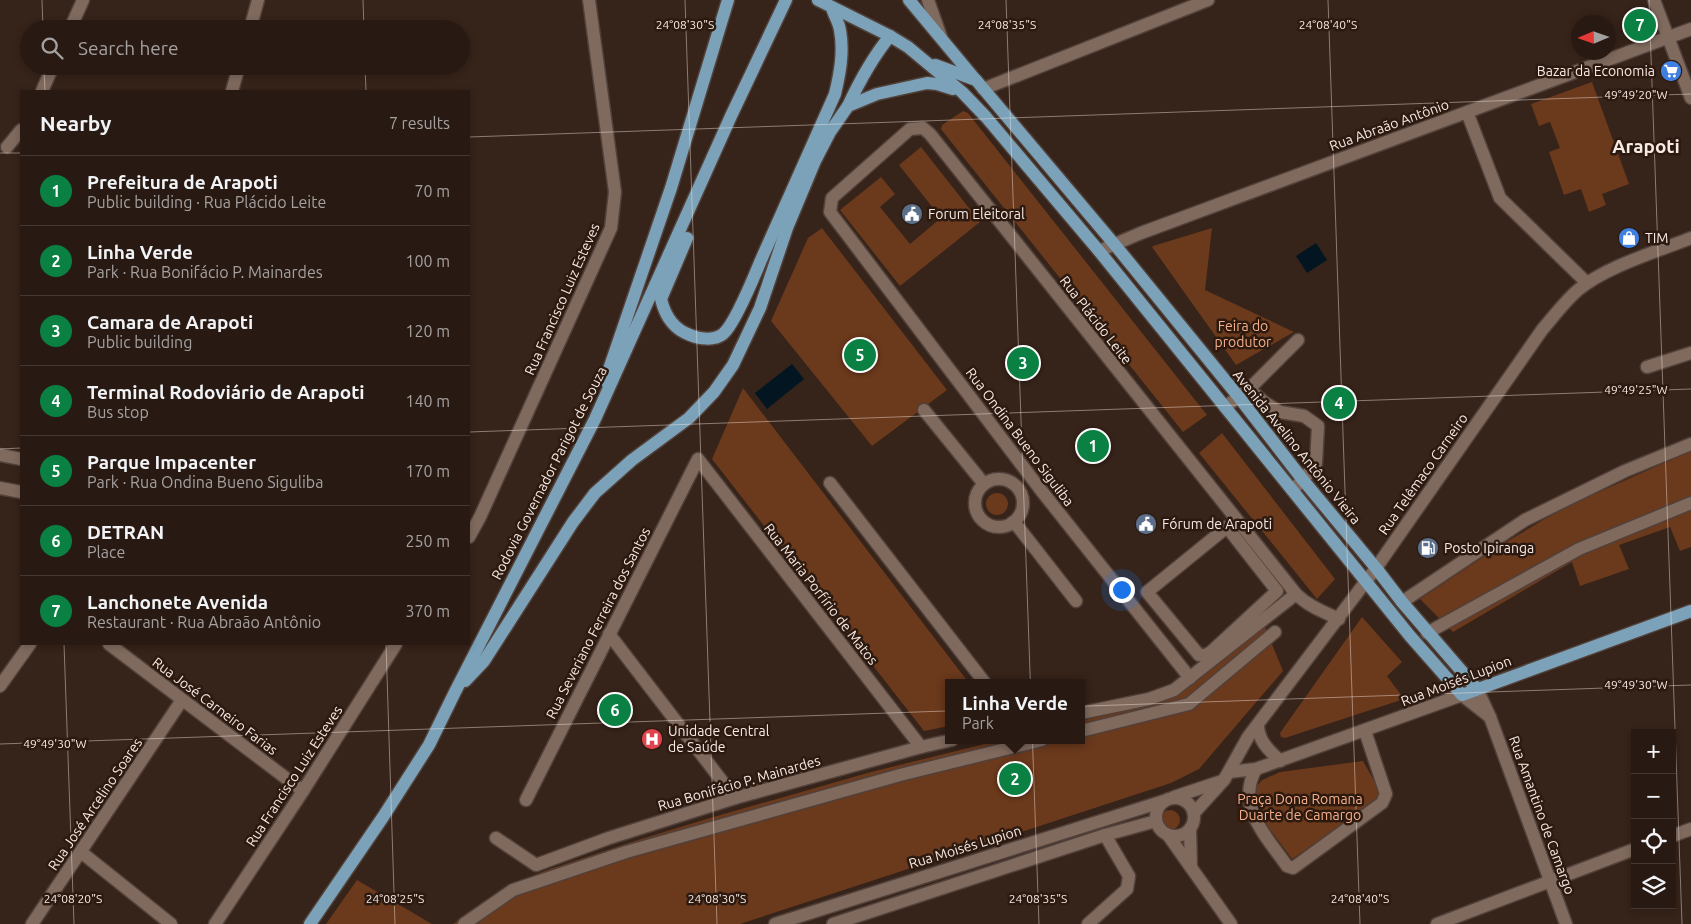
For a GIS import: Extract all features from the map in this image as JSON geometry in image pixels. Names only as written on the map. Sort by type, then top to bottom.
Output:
[{"type":"main road","points":[[595,420],[605,378],[671,188],[728,0]]},
{"type":"main road","name":"Rodovia Governador Parigot de Souza","points":[[310,924],[429,745],[595,420],[786,0]]},
{"type":"main road","name":"Avenida Avelino Antônio Vieira","points":[[818,0],[908,47],[962,92],[986,117],[1225,407],[1410,636],[1462,695]]},
{"type":"main road","points":[[909,0],[979,85]]},
{"type":"main road","points":[[732,116],[721,156],[661,299],[667,316],[675,326],[682,332],[698,338],[712,338],[722,335],[731,324],[835,94],[841,68],[841,49],[840,30],[832,8]]},
{"type":"main road","points":[[455,692],[484,661],[573,522],[595,492],[632,460],[688,418],[714,392],[733,365],[760,308],[788,228],[815,161],[830,132],[848,106],[875,53],[890,36]]},
{"type":"main road","name":"Avenida Avelino Antônio Vieira","points":[[924,61],[979,85],[1243,393],[1303,480],[1424,629],[1477,689]]},
{"type":"main road","points":[[848,106],[877,94],[927,83],[937,84],[962,92]]},
{"type":"main road","name":"Rua Moisés Lupion","points":[[1462,695],[1691,611]]},
{"type":"main road","points":[[1410,636],[1424,629]]},
{"type":"street","points":[[74,20],[83,0]]},
{"type":"street","points":[[252,20],[258,0]]},
{"type":"street","name":"Rua Francisco Luiz Esteves","points":[[470,534],[480,517],[612,228],[615,192],[589,0]]},
{"type":"street","points":[[928,0],[941,39]]},
{"type":"street","points":[[979,85],[1208,0]]},
{"type":"street","points":[[1654,0],[1691,98]]},
{"type":"street","name":"Rua Abraão Antônio","points":[[1098,252],[1141,233],[1691,29]]},
{"type":"street","points":[[42,90],[49,75]]},
{"type":"street","points":[[232,90],[236,75]]},
{"type":"street","points":[[1467,112],[1500,198],[1587,283]]},
{"type":"street","name":"Rua Plácido Leite","points":[[830,212],[832,198],[910,129],[923,128],[930,134],[1296,594],[1315,608],[1340,619]]},
{"type":"street","points":[[7,147],[20,131]]},
{"type":"street","name":"Rua Ondina Bueno Siguliba","points":[[830,212],[1040,489],[1190,678]]},
{"type":"street","name":"Rua Telêmaco Carneiro","points":[[1227,776],[1248,738],[1340,619],[1542,330],[1577,290],[1587,283],[1622,265],[1691,238]]},
{"type":"street","points":[[1225,407],[1243,393],[1298,340]]},
{"type":"street","points":[[1646,368],[1691,353]]},
{"type":"street","points":[[1243,393],[1264,402],[1280,412],[1304,416],[1318,426],[1316,463],[1303,480],[1292,490]]},
{"type":"street","points":[[924,410],[984,484]]},
{"type":"street","points":[[1402,602],[1525,520],[1625,471],[1691,444]]},
{"type":"street","points":[[0,455],[20,459]]},
{"type":"street","name":"Rua Severiano Ferreira dos Santos","points":[[526,800],[698,459]]},
{"type":"street","name":"Rua Maria Porfírio de Matos","points":[[698,459],[921,747]]},
{"type":"street","points":[[1008,481],[1022,464]]},
{"type":"street","points":[[994,480],[1008,481],[1019,490],[1022,499],[1021,512],[1013,522],[1005,527],[998,527],[984,522],[975,509],[977,494],[984,484],[994,480]]},
{"type":"street","points":[[830,483],[982,679]]},
{"type":"street","points":[[0,488],[20,492]]},
{"type":"street","points":[[1022,499],[1040,489]]},
{"type":"street","points":[[1424,629],[1578,549],[1691,503]]},
{"type":"street","points":[[1013,522],[1076,601]]},
{"type":"street","points":[[1227,527],[1277,591],[1206,655],[1200,655],[1194,651],[1147,592],[1227,527]]},
{"type":"street","points":[[1085,712],[1149,699],[1174,690],[1296,594]]},
{"type":"street","points":[[1085,730],[1189,704],[1275,632]]},
{"type":"street","points":[[609,634],[735,798]]},
{"type":"street","points":[[0,686],[29,645]]},
{"type":"street","name":"Rua José Carneiro Farias","points":[[109,645],[303,792]]},
{"type":"street","name":"Rua Francisco Luiz Esteves","points":[[215,924],[303,792],[395,645]]},
{"type":"street","name":"Rua Amantino de Camargo","points":[[1477,689],[1490,717],[1566,924]]},
{"type":"street","points":[[1462,695],[1490,717]]},
{"type":"street","name":"Rua Moisés Lupion","points":[[775,924],[1169,799],[1227,776],[1256,769],[1462,695]]},
{"type":"street","name":"Rua José Arcelino Soares","points":[[32,924],[182,700]]},
{"type":"street","points":[[1258,726],[1259,736],[1280,760]]},
{"type":"street","points":[[1256,769],[1251,779],[1249,794],[1250,806],[1255,821],[1287,866],[1293,868],[1382,803],[1386,794],[1365,731]]},
{"type":"street","name":"Rua Bonifácio P. Mainardes","points":[[496,838],[536,865],[609,838],[735,798],[945,742]]},
{"type":"street","points":[[464,924],[513,890],[626,852],[900,775],[1026,744]]},
{"type":"street","points":[[1194,813],[1227,776]]},
{"type":"street","points":[[1168,835],[1180,836],[1190,829],[1194,823],[1193,808],[1182,798],[1169,799],[1158,806],[1156,821],[1231,924]]},
{"type":"street","points":[[833,924],[1105,835],[1156,821]]},
{"type":"street","points":[[1190,829],[1191,867]]},
{"type":"street","points":[[1676,835],[1691,829]]},
{"type":"street","points":[[1088,924],[1127,888],[1129,876],[1105,835]]},
{"type":"street","points":[[1437,924],[1631,850]]},
{"type":"street","points":[[81,852],[171,924]]},
{"type":"street","points":[[820,909],[825,924]]},
{"type":"green space","points":[[1592,82],[1629,184],[1602,194],[1606,205],[1589,212],[1581,189],[1564,195],[1549,152],[1560,148],[1550,122],[1539,126],[1531,104]]},
{"type":"green space","points":[[963,111],[968,113],[1207,415],[1183,432],[941,129],[942,125]]},
{"type":"green space","points":[[921,147],[980,222],[900,286],[840,210],[881,177],[895,194],[880,207],[910,244],[941,218],[899,165]]},
{"type":"green space","points":[[822,228],[947,390],[872,446],[771,321],[808,238]]},
{"type":"green space","name":"Feira do produtor","points":[[1212,228],[1205,290],[1294,332],[1236,365],[1152,247]]},
{"type":"green space","points":[[743,388],[966,679],[945,679],[945,727],[924,731],[712,459]]},
{"type":"green space","points":[[1222,433],[1335,579],[1317,599],[1199,453]]},
{"type":"green space","points":[[1691,451],[1691,547],[1680,551],[1670,527],[1619,545],[1629,569],[1580,586],[1572,562],[1453,632],[1420,599],[1501,545],[1565,507]]},
{"type":"green space","points":[[997,493],[1005,496],[1008,504],[1005,512],[997,515],[989,512],[986,504],[989,496]]},
{"type":"green space","points":[[1362,617],[1402,662],[1387,676],[1404,699],[1285,738],[1281,737],[1280,733]]},
{"type":"green space","points":[[1265,627],[1283,671],[1199,769],[1171,783],[740,924],[453,924],[512,884],[547,870],[638,840],[871,772],[985,744],[1085,744],[1085,720],[1175,697]]},
{"type":"green space","name":"Praça Dona Romana Duarte de Camargo","points":[[1363,761],[1381,793],[1379,799],[1292,859],[1260,816],[1253,790],[1262,780],[1280,772]]},
{"type":"green space","points":[[1166,810],[1174,810],[1180,816],[1180,824],[1174,830],[1166,830],[1160,824],[1160,816]]},
{"type":"green space","points":[[357,880],[432,924],[326,924]]},
{"type":"water","points":[[1316,243],[1327,260],[1307,273],[1296,256]]},
{"type":"water","points":[[792,364],[804,379],[767,409],[755,393]]},
{"type":"place","name":"Lanchonete Avenida","points":[[1640,25]]},
{"type":"place","name":"Bazar da Economia","points":[[1671,71]]},
{"type":"place","name":"Forum Eleitoral","points":[[912,214]]},
{"type":"place","name":"TIM","points":[[1629,238]]},
{"type":"place","name":"Parque Impacenter","points":[[860,355]]},
{"type":"place","name":"Camara de Arapoti","points":[[1023,363]]},
{"type":"place","name":"Terminal Rodoviário de Arapoti","points":[[1339,403]]},
{"type":"place","name":"Prefeitura de Arapoti","points":[[1093,446]]},
{"type":"place","name":"Fórum de Arapoti","points":[[1146,524]]},
{"type":"place","name":"Posto Ipiranga","points":[[1428,548]]},
{"type":"place","name":"DETRAN","points":[[615,710]]},
{"type":"place","name":"Unidade Central de Saúde","points":[[652,739]]},
{"type":"place","name":"Linha Verde","points":[[1015,779]]},
{"type":"district","name":"Arapoti","points":[[1646,146]]}]
